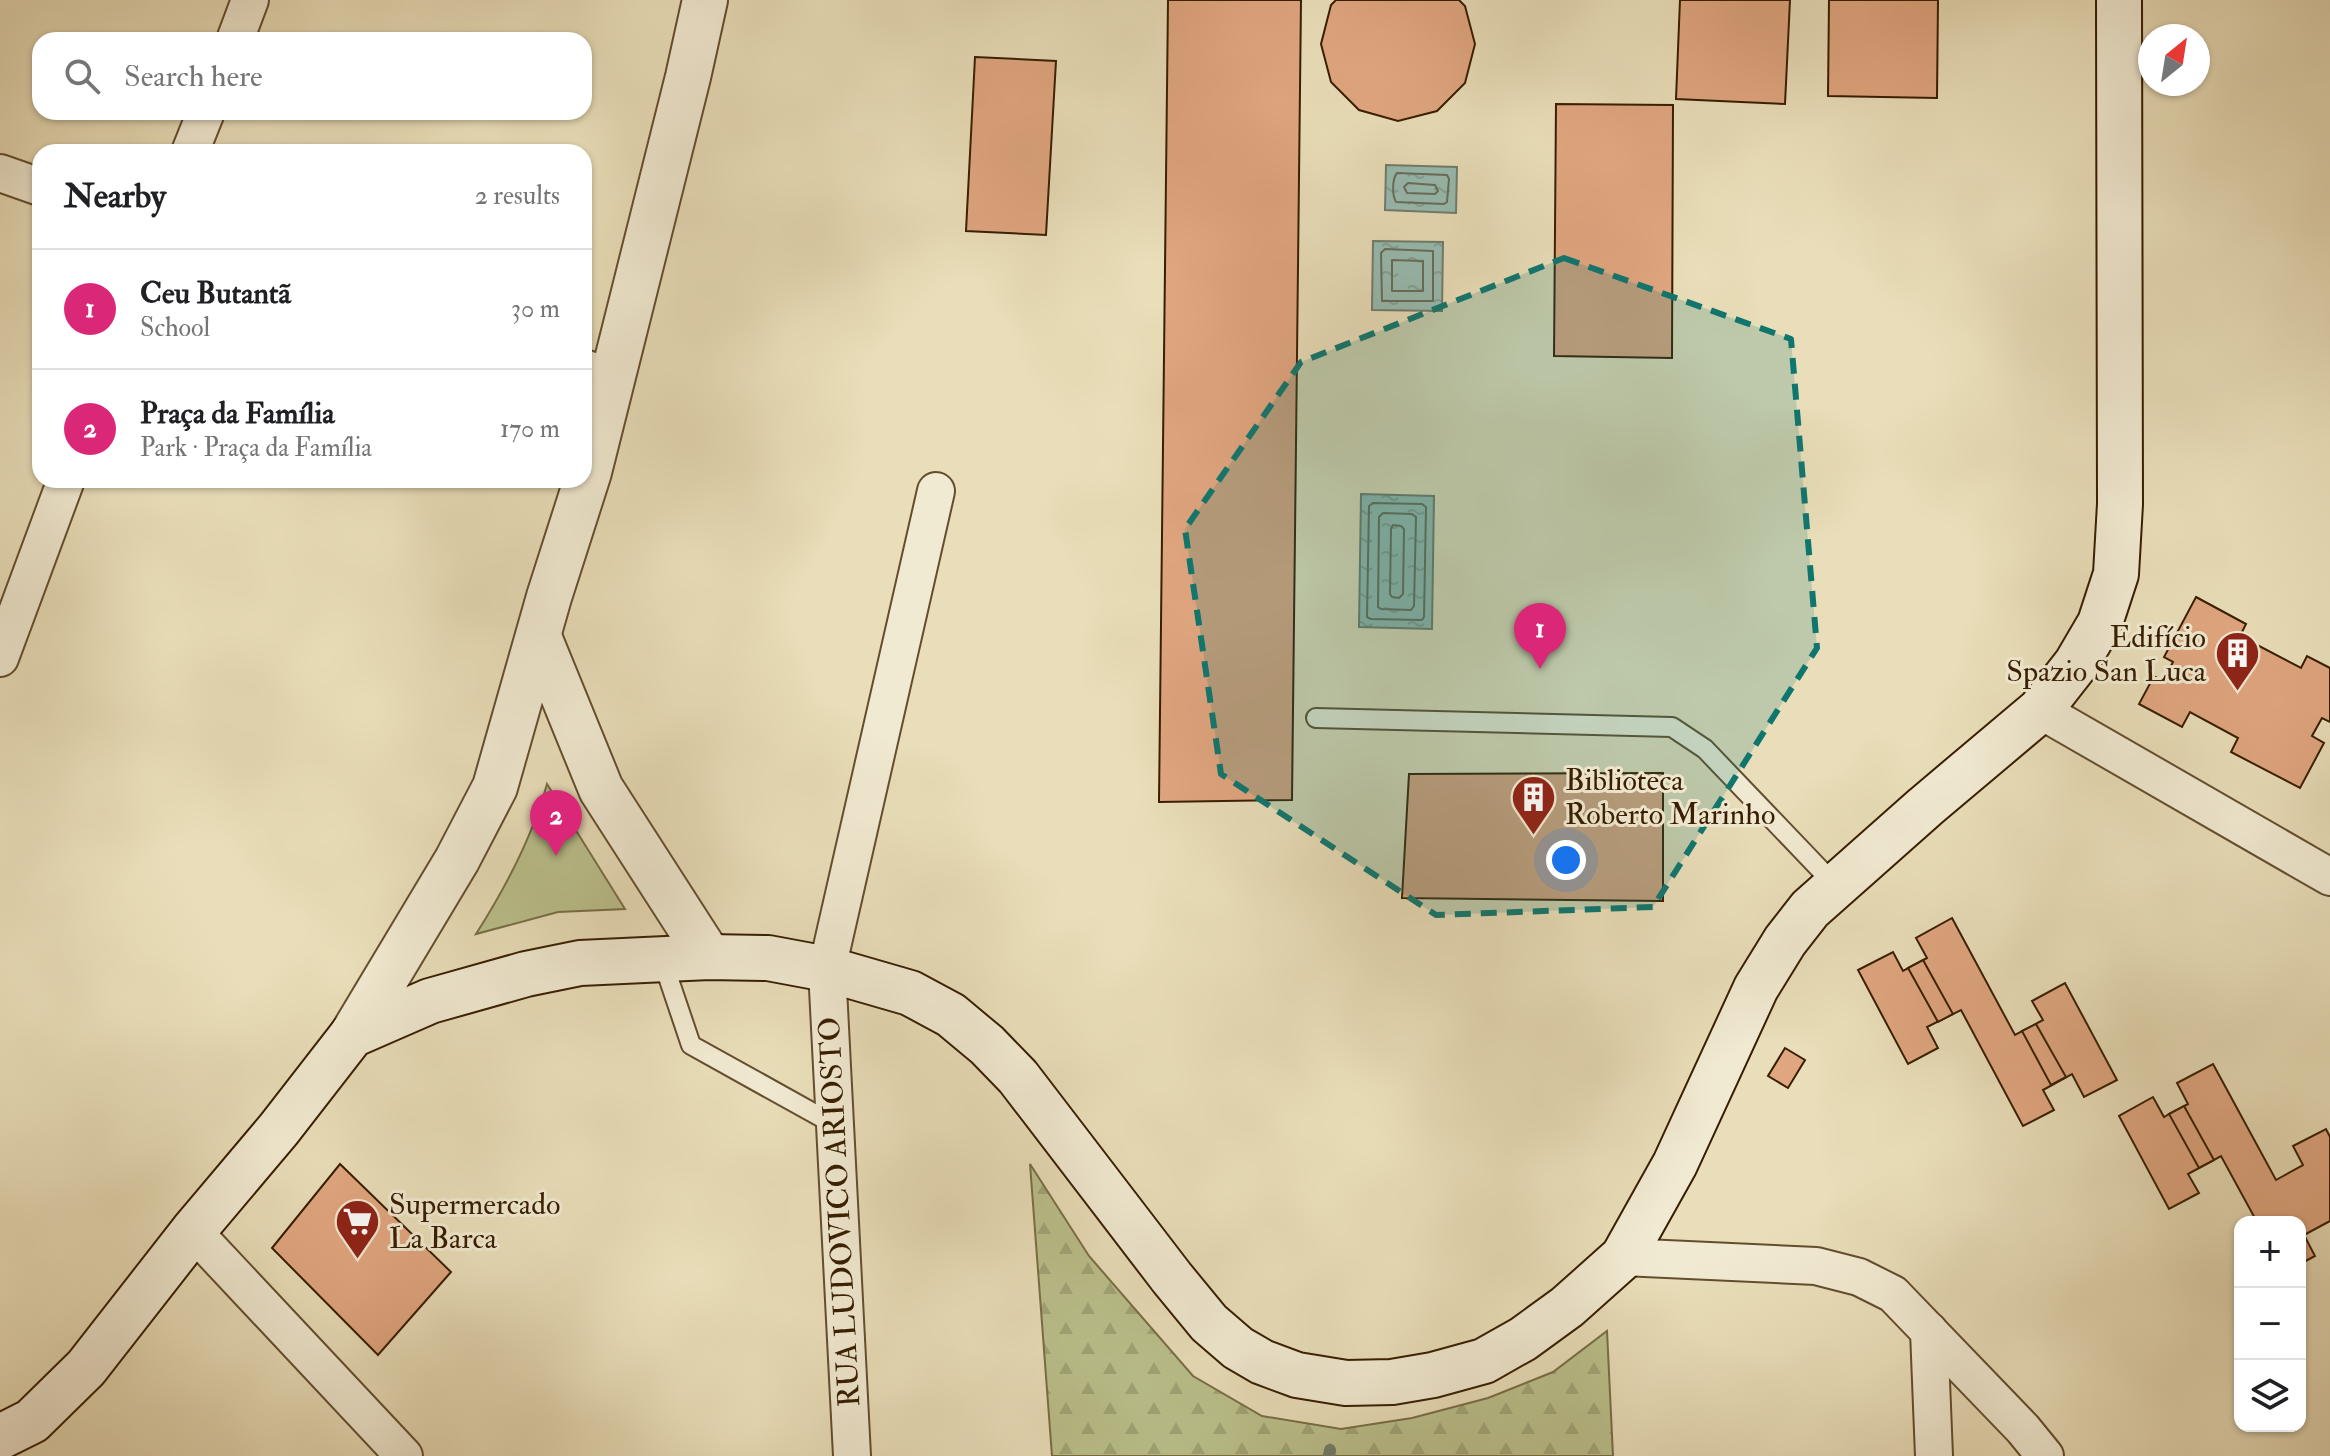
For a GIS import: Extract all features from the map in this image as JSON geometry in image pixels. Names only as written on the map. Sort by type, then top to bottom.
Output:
[{"type":"main road","points":[[592,442],[599,373],[688,77],[705,0]]},
{"type":"main road","points":[[352,1035],[430,1001],[526,974],[580,963],[709,957],[768,958],[827,969],[910,993],[951,1015],[987,1045],[1018,1077],[1209,1323],[1238,1348],[1262,1362],[1297,1375],[1346,1383],[1392,1382],[1484,1361],[1523,1339],[1567,1307],[1623,1257],[1675,1164],[1756,988],[1785,941],[1810,909],[2040,710],[2076,664],[2100,623],[2116,574],[2120,504],[2119,0]]},
{"type":"main road","points":[[0,1437],[32,1421],[86,1368],[352,1035],[457,860],[495,787],[584,488]]},
{"type":"main road","points":[[539,637],[601,789],[709,957]]},
{"type":"main road","points":[[513,724],[583,746]]},
{"type":"street","points":[[238,32],[250,0]]},
{"type":"street","points":[[193,144],[203,120]]},
{"type":"street","points":[[0,173],[32,184]]},
{"type":"street","points":[[0,658],[63,488]]},
{"type":"street","name":"RUA LUDOVICO ARIOSTO","points":[[852,1456],[827,969],[936,491]]},
{"type":"street","points":[[2040,710],[2330,877]]},
{"type":"street","points":[[193,1231],[404,1456]]},
{"type":"street","points":[[1623,1257],[1816,1266],[1859,1277],[1893,1294],[2023,1429],[2045,1456]]},
{"type":"street","points":[[1929,1331],[1934,1456]]},
{"type":"lane","points":[[1316,718],[1672,727],[1705,749],[1836,886]]},
{"type":"lane","points":[[662,959],[691,1045],[835,1125]]},
{"type":"highlighted area","points":[[1564,258],[1791,339],[1817,648],[1653,907],[1436,915],[1221,774],[1185,529],[1301,362]]},
{"type":"green space","points":[[547,784],[625,909],[558,912],[476,934],[517,862]]},
{"type":"green space","points":[[1030,1164],[1089,1256],[1193,1376],[1262,1416],[1341,1429],[1412,1418],[1488,1398],[1553,1372],[1607,1331],[1613,1456],[1052,1456]]},
{"type":"water","points":[[1386,165],[1457,167],[1456,213],[1385,210]]},
{"type":"water","points":[[1373,241],[1443,242],[1442,311],[1372,310]]},
{"type":"water","points":[[1361,494],[1434,496],[1432,629],[1359,627]]},
{"type":"building","points":[[1168,0],[1301,0],[1292,800],[1159,802]]},
{"type":"building","points":[[1336,0],[1459,0],[1465,6],[1475,44],[1465,83],[1437,111],[1398,121],[1359,110],[1331,82],[1321,44],[1331,5]]},
{"type":"building","points":[[1680,0],[1790,0],[1785,104],[1676,99]]},
{"type":"building","points":[[1829,0],[1938,0],[1937,98],[1828,96]]},
{"type":"building","points":[[975,57],[1056,61],[1046,235],[966,231]]},
{"type":"building","points":[[1556,104],[1673,105],[1672,358],[1554,356]]},
{"type":"building","name":"Edifício Spazio San Luca","points":[[2196,597],[2246,624],[2240,636],[2301,668],[2307,656],[2330,668],[2330,722],[2322,718],[2312,736],[2324,743],[2300,788],[2231,752],[2238,738],[2190,712],[2182,727],[2139,704],[2154,676],[2163,681],[2173,662],[2164,657]]},
{"type":"building","name":"Biblioteca Roberto Marinho","points":[[1663,773],[1663,901],[1402,898],[1409,774]]},
{"type":"building","points":[[1952,918],[2015,1035],[2043,1020],[2032,1001],[2065,983],[2117,1080],[2084,1097],[2072,1074],[2043,1090],[2054,1110],[2023,1126],[1961,1010],[1927,1027],[1938,1048],[1908,1064],[1858,970],[1893,952],[1903,971],[1927,958],[1916,938]]},
{"type":"building","points":[[1923,960],[1953,1014],[1938,1022],[1908,968]]},
{"type":"building","points":[[2036,1024],[2066,1077],[2051,1085],[2022,1031]]},
{"type":"building","points":[[1785,1048],[1805,1060],[1788,1088],[1768,1076]]},
{"type":"building","points":[[2213,1064],[2276,1180],[2303,1165],[2293,1146],[2326,1129],[2330,1137],[2330,1221],[2306,1234],[2306,1216],[2254,1216],[2221,1156],[2188,1174],[2199,1193],[2169,1209],[2119,1116],[2153,1097],[2164,1117],[2188,1104],[2177,1083]]},
{"type":"building","points":[[2184,1106],[2214,1160],[2199,1168],[2169,1114]]},
{"type":"building","points":[[340,1164],[451,1272],[378,1355],[272,1248]]},
{"type":"building","points":[[2306,1239],[2315,1256],[2306,1261]]},
{"type":"waterway","points":[[1329,1456],[1330,1450]]},
{"type":"place","name":"Ceu Butantã","points":[[1540,669]]},
{"type":"place","name":"Edifício Spazio San Luca","points":[[2237,693]]},
{"type":"place","name":"Biblioteca Roberto Marinho","points":[[1534,836]]},
{"type":"place","name":"Praça da Família","points":[[556,856]]},
{"type":"place","name":"Supermercado La Barca","points":[[358,1260]]}]
